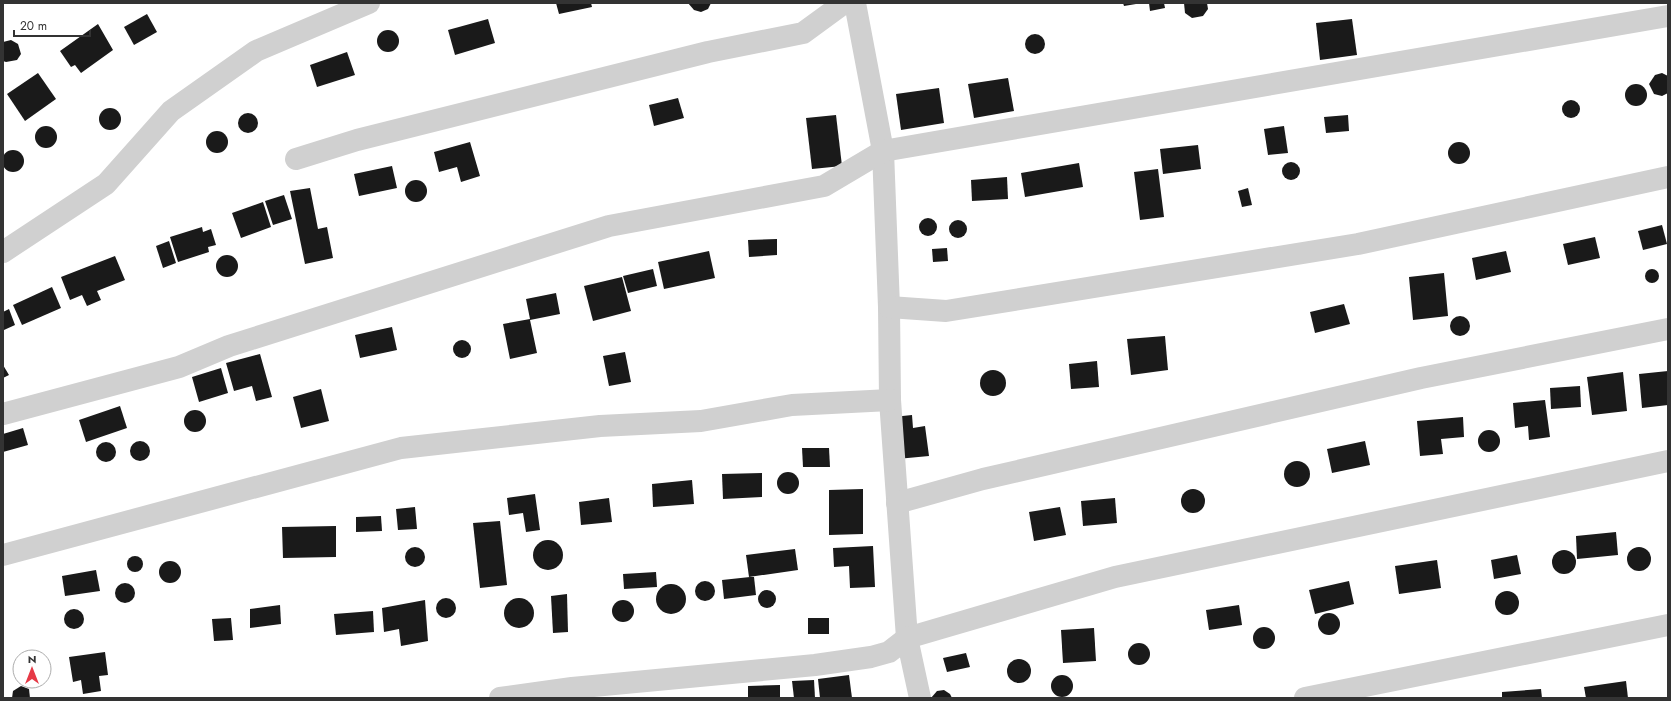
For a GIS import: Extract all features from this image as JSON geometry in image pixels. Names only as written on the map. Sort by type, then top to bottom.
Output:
[{"type":"street","points":[[3,252],[106,184],[171,111],[256,51],[369,3]]},
{"type":"street","points":[[296,159],[357,140],[700,54],[803,33],[844,3]]},
{"type":"street","points":[[855,3],[883,151],[889,307],[890,400],[907,638],[920,698]]},
{"type":"street","points":[[3,414],[179,366],[229,346],[609,226],[824,186],[883,151],[1668,16]]},
{"type":"street","points":[[889,307],[946,311],[1358,244],[1668,176]]},
{"type":"street","points":[[897,503],[983,479],[1421,378],[1668,329]]},
{"type":"street","points":[[3,555],[401,448],[600,426],[701,421],[792,405],[890,400]]},
{"type":"street","points":[[500,698],[572,688],[808,666],[870,657],[889,652],[907,638],[1115,577],[1668,461]]},
{"type":"street","points":[[1305,698],[1668,625]]},
{"type":"building","points":[[556,3],[591,3],[592,7],[559,14]]},
{"type":"building","points":[[688,3],[711,3],[708,9],[701,12],[694,10]]},
{"type":"building","points":[[1123,3],[1136,3],[1136,4],[1124,6]]},
{"type":"building","points":[[1149,3],[1164,3],[1165,8],[1150,11]]},
{"type":"building","points":[[1184,3],[1207,3],[1208,9],[1203,16],[1192,18],[1185,13]]},
{"type":"building","points":[[147,14],[157,32],[134,45],[124,27]]},
{"type":"building","points":[[488,19],[495,43],[455,55],[448,30]]},
{"type":"building","points":[[1352,19],[1357,55],[1320,60],[1316,23]]},
{"type":"building","points":[[98,24],[113,50],[81,73],[75,65],[71,67],[60,51]]},
{"type":"building","points":[[388,30],[392,31],[398,37],[398,45],[392,51],[388,52],[384,51],[378,45],[377,41],[378,37],[384,31]]},
{"type":"building","points":[[1035,34],[1042,37],[1045,44],[1042,51],[1035,54],[1028,51],[1025,44],[1028,37]]},
{"type":"building","points":[[11,40],[18,44],[21,54],[17,60],[6,62],[3,61],[3,42]]},
{"type":"building","points":[[347,52],[355,75],[317,87],[310,65]]},
{"type":"building","points":[[38,73],[56,99],[25,121],[7,94]]},
{"type":"building","points":[[1662,73],[1668,76],[1668,93],[1662,96],[1654,94],[1649,84],[1655,75]]},
{"type":"building","points":[[1008,78],[1014,111],[974,118],[968,84]]},
{"type":"building","points":[[1636,84],[1644,87],[1647,95],[1644,103],[1636,106],[1628,103],[1625,95],[1628,87]]},
{"type":"building","points":[[939,88],[944,123],[901,130],[896,94]]},
{"type":"building","points":[[678,98],[684,118],[654,126],[649,105]]},
{"type":"building","points":[[1567,100],[1575,100],[1580,105],[1578,116],[1575,118],[1567,118],[1562,113],[1562,105]]},
{"type":"building","points":[[110,108],[118,111],[121,119],[118,127],[110,130],[102,127],[99,119],[102,111]]},
{"type":"building","points":[[248,113],[255,116],[258,123],[255,130],[248,133],[241,130],[238,123],[241,116]]},
{"type":"building","points":[[836,115],[842,166],[812,169],[806,118]]},
{"type":"building","points":[[1348,115],[1349,131],[1326,133],[1324,117]]},
{"type":"building","points":[[46,126],[54,129],[57,137],[54,145],[46,148],[38,145],[35,137],[38,129]]},
{"type":"building","points":[[1284,126],[1288,153],[1268,155],[1264,129]]},
{"type":"building","points":[[217,131],[225,134],[228,142],[225,150],[217,153],[209,150],[206,142],[209,134]]},
{"type":"building","points":[[470,142],[480,176],[461,182],[457,167],[439,172],[434,152]]},
{"type":"building","points":[[1459,142],[1467,145],[1470,153],[1467,161],[1459,164],[1451,161],[1448,153],[1451,145]]},
{"type":"building","points":[[1198,145],[1201,169],[1163,174],[1160,149]]},
{"type":"building","points":[[13,150],[21,153],[24,161],[21,169],[13,172],[5,169],[2,161],[5,153]]},
{"type":"building","points":[[1291,162],[1297,165],[1300,171],[1297,177],[1291,180],[1285,177],[1282,171],[1285,165]]},
{"type":"building","points":[[1079,163],[1083,187],[1025,197],[1021,173]]},
{"type":"building","points":[[392,166],[397,188],[359,196],[354,174]]},
{"type":"building","points":[[1158,169],[1164,217],[1140,220],[1134,172]]},
{"type":"building","points":[[1007,177],[1008,199],[972,201],[971,180]]},
{"type":"building","points":[[416,180],[424,183],[427,191],[424,199],[416,202],[408,199],[405,191],[408,183]]},
{"type":"building","points":[[310,188],[318,229],[327,227],[333,258],[305,264],[290,191]]},
{"type":"building","points":[[1248,188],[1252,205],[1242,207],[1238,191]]},
{"type":"building","points":[[284,195],[292,219],[273,225],[265,201]]},
{"type":"building","points":[[263,202],[271,227],[241,238],[232,213]]},
{"type":"building","points":[[928,218],[934,221],[937,227],[934,233],[928,236],[922,233],[919,227],[922,221]]},
{"type":"building","points":[[954,220],[962,220],[967,225],[965,236],[962,238],[954,238],[949,233],[949,225]]},
{"type":"building","points":[[1662,225],[1667,244],[1643,250],[1638,231]]},
{"type":"building","points":[[202,227],[203,232],[211,229],[216,245],[208,247],[209,252],[178,262],[170,237]]},
{"type":"building","points":[[1595,237],[1600,258],[1568,265],[1563,244]]},
{"type":"building","points":[[777,239],[777,255],[749,257],[748,240]]},
{"type":"building","points":[[169,241],[176,263],[163,268],[156,246]]},
{"type":"building","points":[[947,248],[948,261],[933,262],[932,249]]},
{"type":"building","points":[[709,251],[715,278],[664,289],[658,262]]},
{"type":"building","points":[[1506,251],[1511,272],[1476,280],[1472,258]]},
{"type":"building","points":[[227,255],[235,258],[238,266],[235,274],[227,277],[219,274],[216,266],[219,258]]},
{"type":"building","points":[[115,256],[125,280],[97,291],[101,300],[87,306],[82,295],[70,300],[61,277]]},
{"type":"building","points":[[653,269],[657,286],[628,293],[623,276]]},
{"type":"building","points":[[1649,269],[1655,269],[1659,273],[1659,279],[1655,283],[1649,283],[1645,279],[1645,273]]},
{"type":"building","points":[[1444,273],[1448,316],[1413,320],[1409,277]]},
{"type":"building","points":[[622,277],[631,311],[593,321],[584,286]]},
{"type":"building","points":[[52,287],[61,308],[22,325],[13,305]]},
{"type":"building","points":[[556,293],[560,314],[530,320],[537,353],[510,359],[503,324],[530,319],[526,299]]},
{"type":"building","points":[[1344,304],[1350,324],[1315,333],[1310,312]]},
{"type":"building","points":[[9,309],[15,325],[4,330],[3,312]]},
{"type":"building","points":[[1460,316],[1467,319],[1470,326],[1467,333],[1460,336],[1453,333],[1450,326],[1453,319]]},
{"type":"building","points":[[392,327],[397,350],[360,358],[355,335]]},
{"type":"building","points":[[1165,336],[1168,370],[1131,375],[1127,339]]},
{"type":"building","points":[[458,340],[466,340],[471,345],[469,356],[466,358],[458,358],[453,353],[453,345]]},
{"type":"building","points":[[625,352],[631,382],[609,386],[603,356]]},
{"type":"building","points":[[260,354],[272,397],[256,401],[252,386],[234,391],[226,363]]},
{"type":"building","points":[[1097,361],[1099,387],[1071,389],[1069,364]]},
{"type":"building","points":[[3,365],[9,375],[3,378]]},
{"type":"building","points":[[221,368],[228,393],[199,402],[192,377]]},
{"type":"building","points":[[993,370],[1002,374],[1006,383],[1002,392],[993,396],[984,392],[980,383],[984,374]]},
{"type":"building","points":[[1668,371],[1668,405],[1642,408],[1639,374]]},
{"type":"building","points":[[1623,372],[1627,411],[1592,415],[1587,377]]},
{"type":"building","points":[[1580,386],[1581,407],[1551,409],[1550,388]]},
{"type":"building","points":[[321,389],[329,421],[301,428],[293,397]]},
{"type":"building","points":[[1545,400],[1550,437],[1529,440],[1528,426],[1515,428],[1513,403]]},
{"type":"building","points":[[120,406],[127,428],[86,442],[79,420]]},
{"type":"building","points":[[195,410],[203,413],[206,421],[203,429],[195,432],[187,429],[184,421],[187,413]]},
{"type":"building","points":[[912,415],[913,428],[925,426],[929,456],[897,459],[893,417]]},
{"type":"building","points":[[1463,417],[1464,437],[1441,439],[1443,454],[1420,456],[1417,421]]},
{"type":"building","points":[[23,428],[28,445],[3,452],[3,434]]},
{"type":"building","points":[[1489,430],[1497,433],[1500,441],[1497,449],[1489,452],[1481,449],[1478,441],[1481,433]]},
{"type":"building","points":[[140,441],[147,444],[150,451],[147,458],[140,461],[133,458],[130,451],[133,444]]},
{"type":"building","points":[[1365,441],[1370,465],[1332,473],[1327,449]]},
{"type":"building","points":[[106,442],[113,445],[116,452],[113,459],[106,462],[99,459],[96,452],[99,445]]},
{"type":"building","points":[[802,448],[829,448],[830,467],[803,467]]},
{"type":"building","points":[[1297,461],[1306,465],[1310,474],[1306,483],[1297,487],[1288,483],[1284,474],[1288,465]]},
{"type":"building","points":[[788,472],[796,475],[799,483],[796,491],[788,494],[780,491],[777,483],[780,475]]},
{"type":"building","points":[[762,473],[762,497],[723,499],[722,474]]},
{"type":"building","points":[[692,480],[694,504],[653,507],[652,484]]},
{"type":"building","points":[[863,489],[863,534],[829,535],[829,490]]},
{"type":"building","points":[[1193,489],[1202,492],[1205,501],[1202,510],[1193,513],[1184,510],[1181,501],[1184,492]]},
{"type":"building","points":[[535,494],[540,530],[526,532],[523,513],[509,515],[507,498]]},
{"type":"building","points":[[609,498],[612,522],[581,525],[579,502]]},
{"type":"building","points":[[1115,498],[1117,523],[1083,526],[1081,501]]},
{"type":"building","points":[[415,507],[417,529],[398,530],[396,509]]},
{"type":"building","points":[[1060,507],[1066,535],[1034,541],[1029,512]]},
{"type":"building","points":[[381,516],[382,531],[356,532],[356,517]]},
{"type":"building","points":[[500,521],[507,585],[480,588],[473,523]]},
{"type":"building","points":[[336,526],[336,557],[283,558],[282,527]]},
{"type":"building","points":[[1616,532],[1618,555],[1577,559],[1576,536]]},
{"type":"building","points":[[548,540],[559,544],[563,555],[559,566],[548,570],[537,566],[533,555],[537,544]]},
{"type":"building","points":[[873,546],[875,587],[850,588],[849,566],[834,567],[833,548]]},
{"type":"building","points":[[411,547],[419,547],[425,553],[425,561],[419,567],[411,567],[405,561],[405,553]]},
{"type":"building","points":[[1639,547],[1648,550],[1651,559],[1648,568],[1639,571],[1630,568],[1627,559],[1630,550]]},
{"type":"building","points":[[795,549],[798,570],[749,577],[746,555]]},
{"type":"building","points":[[1564,550],[1573,553],[1576,562],[1573,571],[1564,574],[1555,571],[1552,562],[1555,553]]},
{"type":"building","points":[[1517,555],[1521,574],[1494,579],[1491,560]]},
{"type":"building","points":[[132,556],[138,556],[143,561],[141,570],[138,572],[132,572],[127,567],[127,561]]},
{"type":"building","points":[[1437,560],[1441,588],[1399,594],[1395,566]]},
{"type":"building","points":[[170,561],[178,564],[181,572],[178,580],[170,583],[162,580],[159,572],[162,564]]},
{"type":"building","points":[[96,570],[100,591],[65,596],[62,576]]},
{"type":"building","points":[[656,572],[657,587],[624,589],[623,574]]},
{"type":"building","points":[[754,577],[756,595],[724,599],[722,580]]},
{"type":"building","points":[[705,581],[712,584],[715,591],[712,598],[705,601],[698,598],[695,591],[698,584]]},
{"type":"building","points":[[1349,581],[1354,604],[1315,614],[1309,590]]},
{"type":"building","points":[[125,583],[132,586],[135,593],[132,600],[125,603],[118,600],[115,593],[118,586]]},
{"type":"building","points":[[671,584],[682,588],[686,599],[682,610],[671,614],[660,610],[656,599],[660,588]]},
{"type":"building","points":[[763,590],[771,590],[776,595],[774,606],[771,608],[763,608],[758,603],[758,595]]},
{"type":"building","points":[[1507,591],[1515,595],[1519,603],[1515,611],[1507,615],[1499,611],[1495,603],[1499,595]]},
{"type":"building","points":[[567,594],[568,632],[553,633],[551,596]]},
{"type":"building","points":[[442,598],[450,598],[456,604],[456,612],[450,618],[442,618],[436,612],[436,604]]},
{"type":"building","points":[[519,598],[530,602],[534,613],[530,624],[519,628],[508,624],[504,613],[508,602]]},
{"type":"building","points":[[425,600],[428,641],[401,646],[399,629],[384,632],[382,608]]},
{"type":"building","points":[[623,600],[631,603],[634,611],[631,619],[623,622],[615,619],[612,611],[615,603]]},
{"type":"building","points":[[280,605],[281,624],[250,628],[250,609]]},
{"type":"building","points":[[1239,605],[1242,625],[1209,630],[1206,610]]},
{"type":"building","points":[[74,609],[81,612],[84,619],[81,626],[74,629],[67,626],[64,619],[67,612]]},
{"type":"building","points":[[373,611],[374,632],[336,635],[334,614]]},
{"type":"building","points":[[1329,613],[1337,616],[1340,624],[1337,632],[1329,635],[1321,632],[1318,624],[1321,616]]},
{"type":"building","points":[[231,618],[233,640],[214,641],[212,619]]},
{"type":"building","points":[[808,618],[829,618],[829,634],[808,634]]},
{"type":"building","points":[[1264,627],[1272,630],[1275,638],[1272,646],[1264,649],[1256,646],[1253,638],[1256,630]]},
{"type":"building","points":[[1094,628],[1096,661],[1063,663],[1061,630]]},
{"type":"building","points":[[1139,643],[1147,646],[1150,654],[1147,662],[1139,665],[1131,662],[1128,654],[1131,646]]},
{"type":"building","points":[[105,652],[108,675],[99,676],[101,691],[83,694],[81,680],[73,682],[69,657]]},
{"type":"building","points":[[966,653],[970,667],[947,672],[943,658]]},
{"type":"building","points":[[1019,659],[1028,662],[1031,671],[1028,680],[1019,683],[1010,680],[1007,671],[1010,662]]},
{"type":"building","points":[[849,675],[852,698],[820,698],[818,679]]},
{"type":"building","points":[[1062,675],[1070,678],[1073,686],[1070,694],[1062,697],[1054,694],[1051,686],[1054,678]]},
{"type":"building","points":[[814,680],[815,698],[794,698],[792,681]]},
{"type":"building","points":[[1626,681],[1628,698],[1586,698],[1584,687]]},
{"type":"building","points":[[780,685],[780,698],[748,698],[748,686]]},
{"type":"building","points":[[16,689],[29,689],[30,698],[12,698],[13,691]]},
{"type":"building","points":[[1541,689],[1542,698],[1502,698],[1502,692]]},
{"type":"building","points":[[944,690],[950,694],[952,698],[931,698],[937,691]]}]
